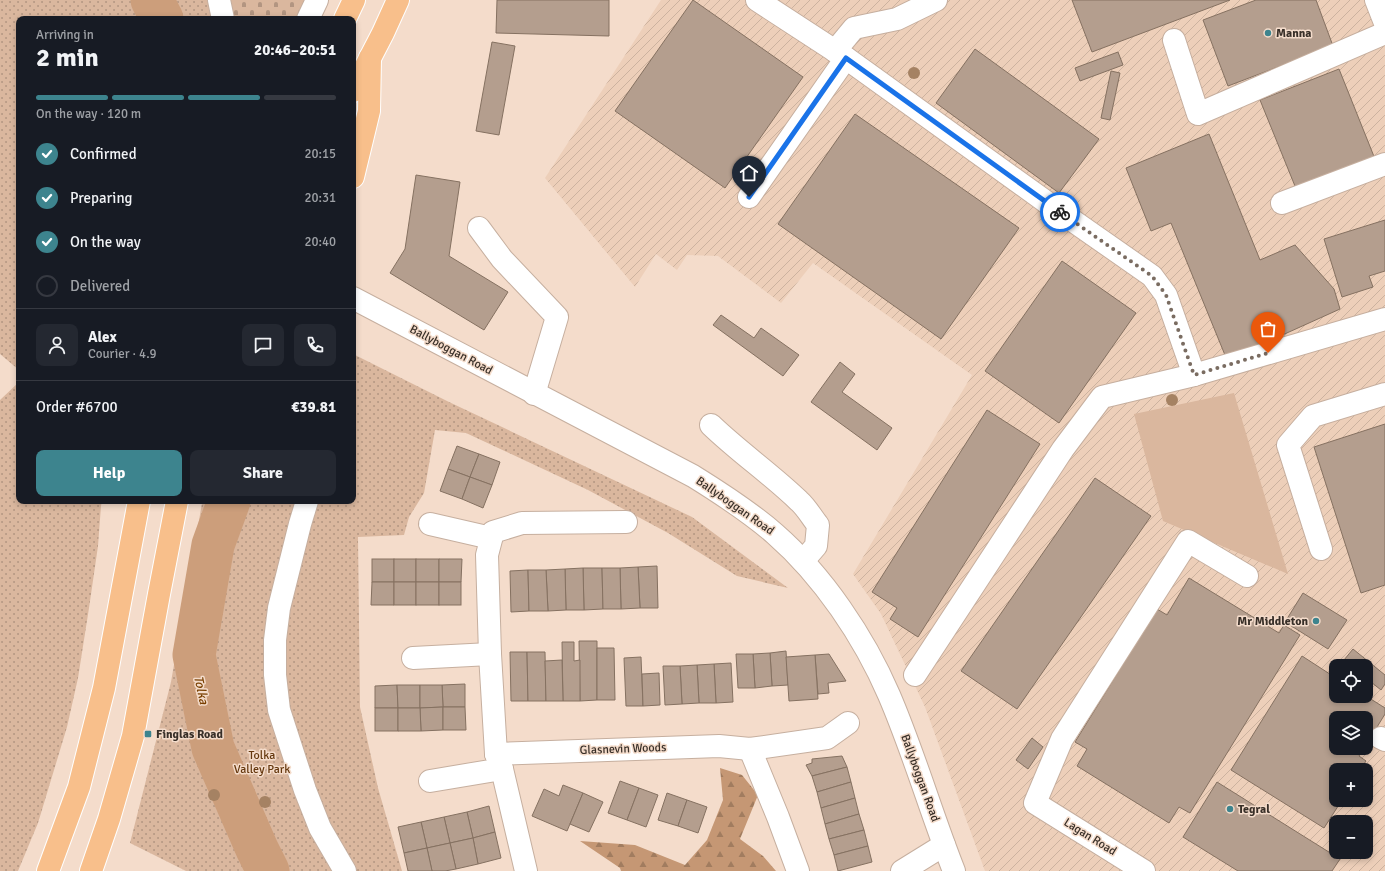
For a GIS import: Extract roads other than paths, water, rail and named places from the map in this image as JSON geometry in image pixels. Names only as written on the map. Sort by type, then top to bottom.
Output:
[{"type":"main road","points":[[346,16],[354,0]]},
{"type":"main road","points":[[356,85],[398,0]]},
{"type":"main road","points":[[356,165],[369,111],[370,58]]},
{"type":"main road","points":[[48,871],[79,787],[104,688],[138,504]]},
{"type":"main road","points":[[91,871],[109,819],[133,736],[176,504]]},
{"type":"street","points":[[219,0],[222,16]]},
{"type":"street","points":[[309,16],[317,0]]},
{"type":"street","points":[[757,0],[780,7],[840,54],[1043,200],[1152,276],[1166,295],[1194,375]]},
{"type":"street","points":[[749,197],[840,54],[854,28],[898,19],[936,0]]},
{"type":"street","points":[[1376,0],[1385,23]]},
{"type":"street","points":[[1174,40],[1198,114],[1385,33]]},
{"type":"street","points":[[1282,202],[1385,164]]},
{"type":"street","points":[[479,228],[502,259],[557,317],[534,394]]},
{"type":"street","name":"Ballyboggan Road","points":[[356,300],[700,480],[738,505],[775,534],[803,561],[831,595],[865,647],[889,694],[915,761],[954,871]]},
{"type":"street","points":[[915,675],[1062,449],[1102,397],[1194,375],[1385,319]]},
{"type":"street","points":[[1321,549],[1288,445],[1313,416],[1385,394]]},
{"type":"street","points":[[711,425],[801,502],[818,526],[816,546],[803,561]]},
{"type":"street","points":[[306,504],[279,608],[275,640],[275,675],[280,710],[305,790],[320,828],[345,871]]},
{"type":"street","points":[[526,871],[499,762],[490,654],[487,555],[491,538],[493,532],[522,523],[626,522]]},
{"type":"street","points":[[430,524],[491,538]]},
{"type":"street","name":"Lagan Road","points":[[1144,871],[1035,803],[1062,739],[1188,541],[1247,576]]},
{"type":"street","points":[[413,658],[490,654]]},
{"type":"street","name":"Glasnevin Woods","points":[[430,781],[499,762],[719,746],[750,749],[827,738],[848,723]]},
{"type":"street","points":[[750,749],[798,871]]},
{"type":"street","points":[[902,871],[944,846]]},
{"type":"waterway","name":"Tolka","points":[[152,0],[160,16]]},
{"type":"waterway","name":"Tolka","points":[[228,504],[213,545],[194,655],[213,748],[268,871]]},
{"type":"place","name":"Manna","points":[[1268,33]]},
{"type":"place","name":"Mr Middleton","points":[[1316,621]]},
{"type":"place","name":"Finglas Road","points":[[148,734]]},
{"type":"place","name":"Tegral","points":[[1230,809]]},
{"type":"park label","name":"Tolka Valley Park","points":[[262,762]]}]
